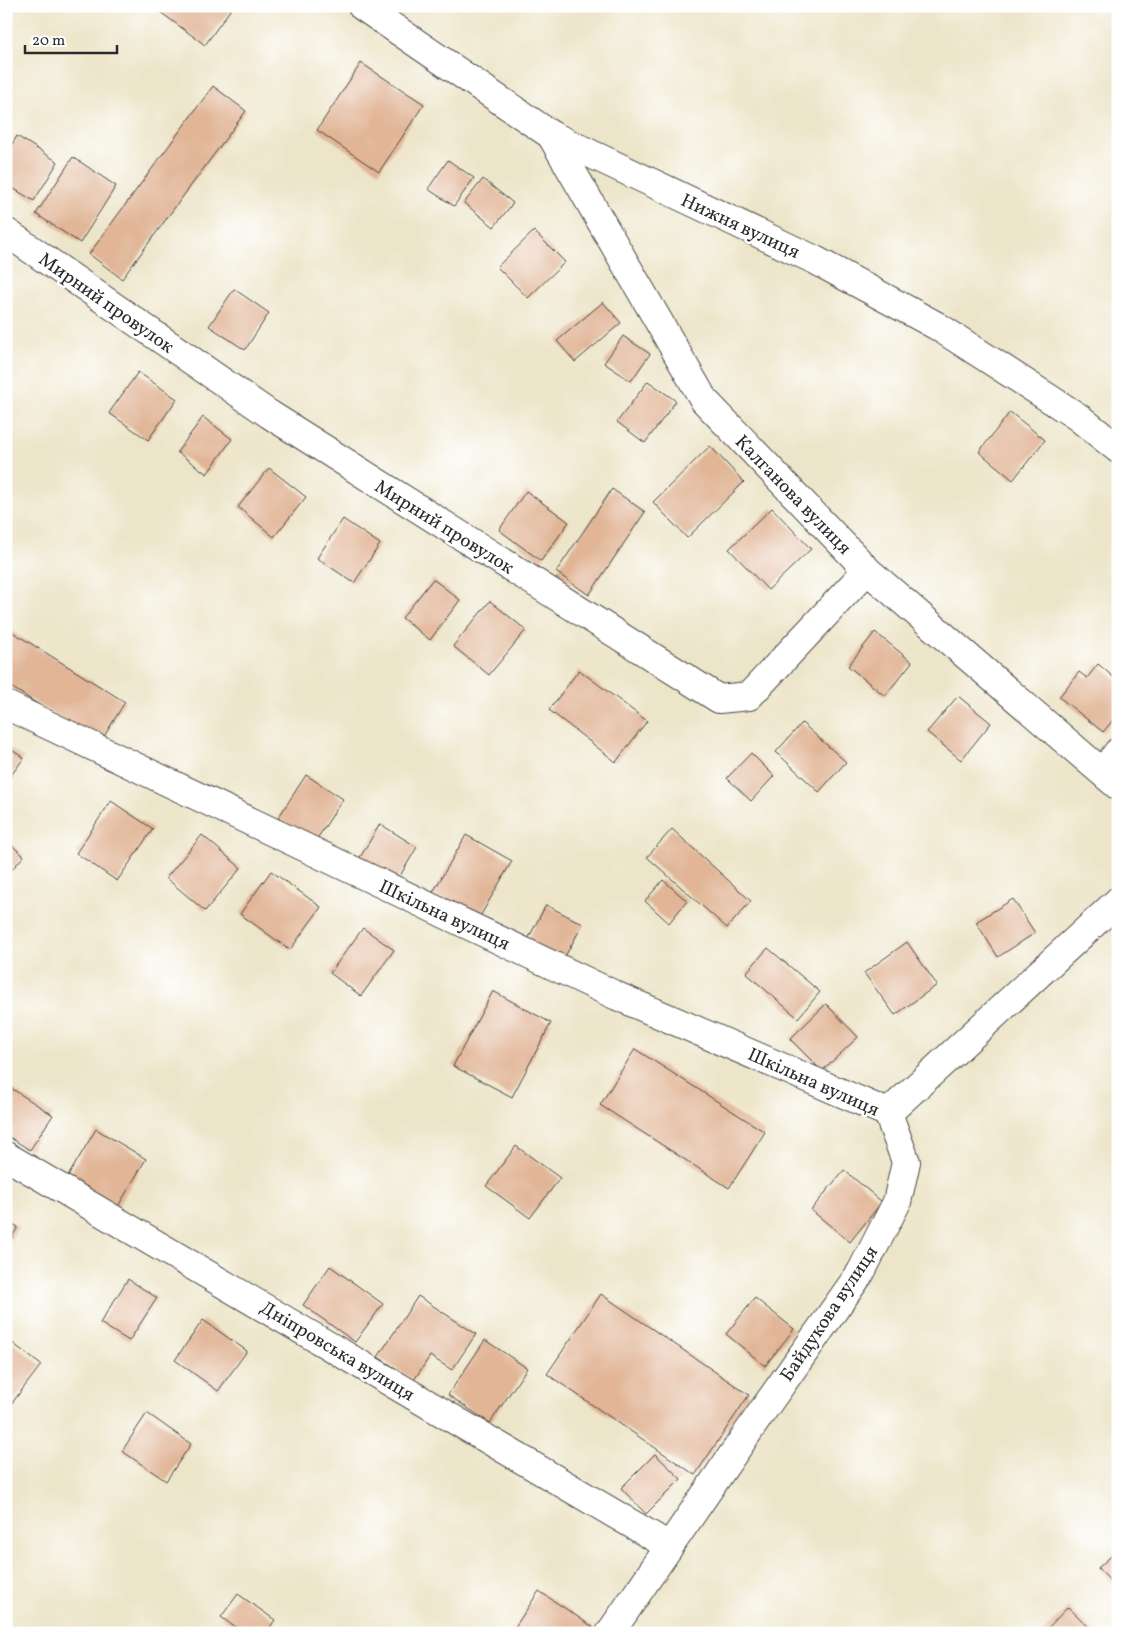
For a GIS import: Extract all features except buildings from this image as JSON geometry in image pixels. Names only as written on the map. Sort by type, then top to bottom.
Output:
[{"type":"street","name":"Нижня вулиця","points":[[362,6],[551,135],[815,260],[937,326],[1078,417],[1118,448]]},
{"type":"street","name":"Калганова вулиця","points":[[551,135],[704,400],[867,570],[1113,770]]},
{"type":"street","name":"Мирний провулок","points":[[6,232],[268,414],[719,699],[749,696],[867,570]]},
{"type":"street","name":"Шкільна вулиця","points":[[6,705],[618,996],[888,1113]]},
{"type":"street","points":[[888,1113],[1118,901]]},
{"type":"street","name":"Байдукова вулиця","points":[[610,1633],[668,1546],[861,1272],[897,1202],[906,1162],[888,1113]]},
{"type":"street","name":"Дніпровська вулиця","points":[[6,1156],[668,1546]]}]
